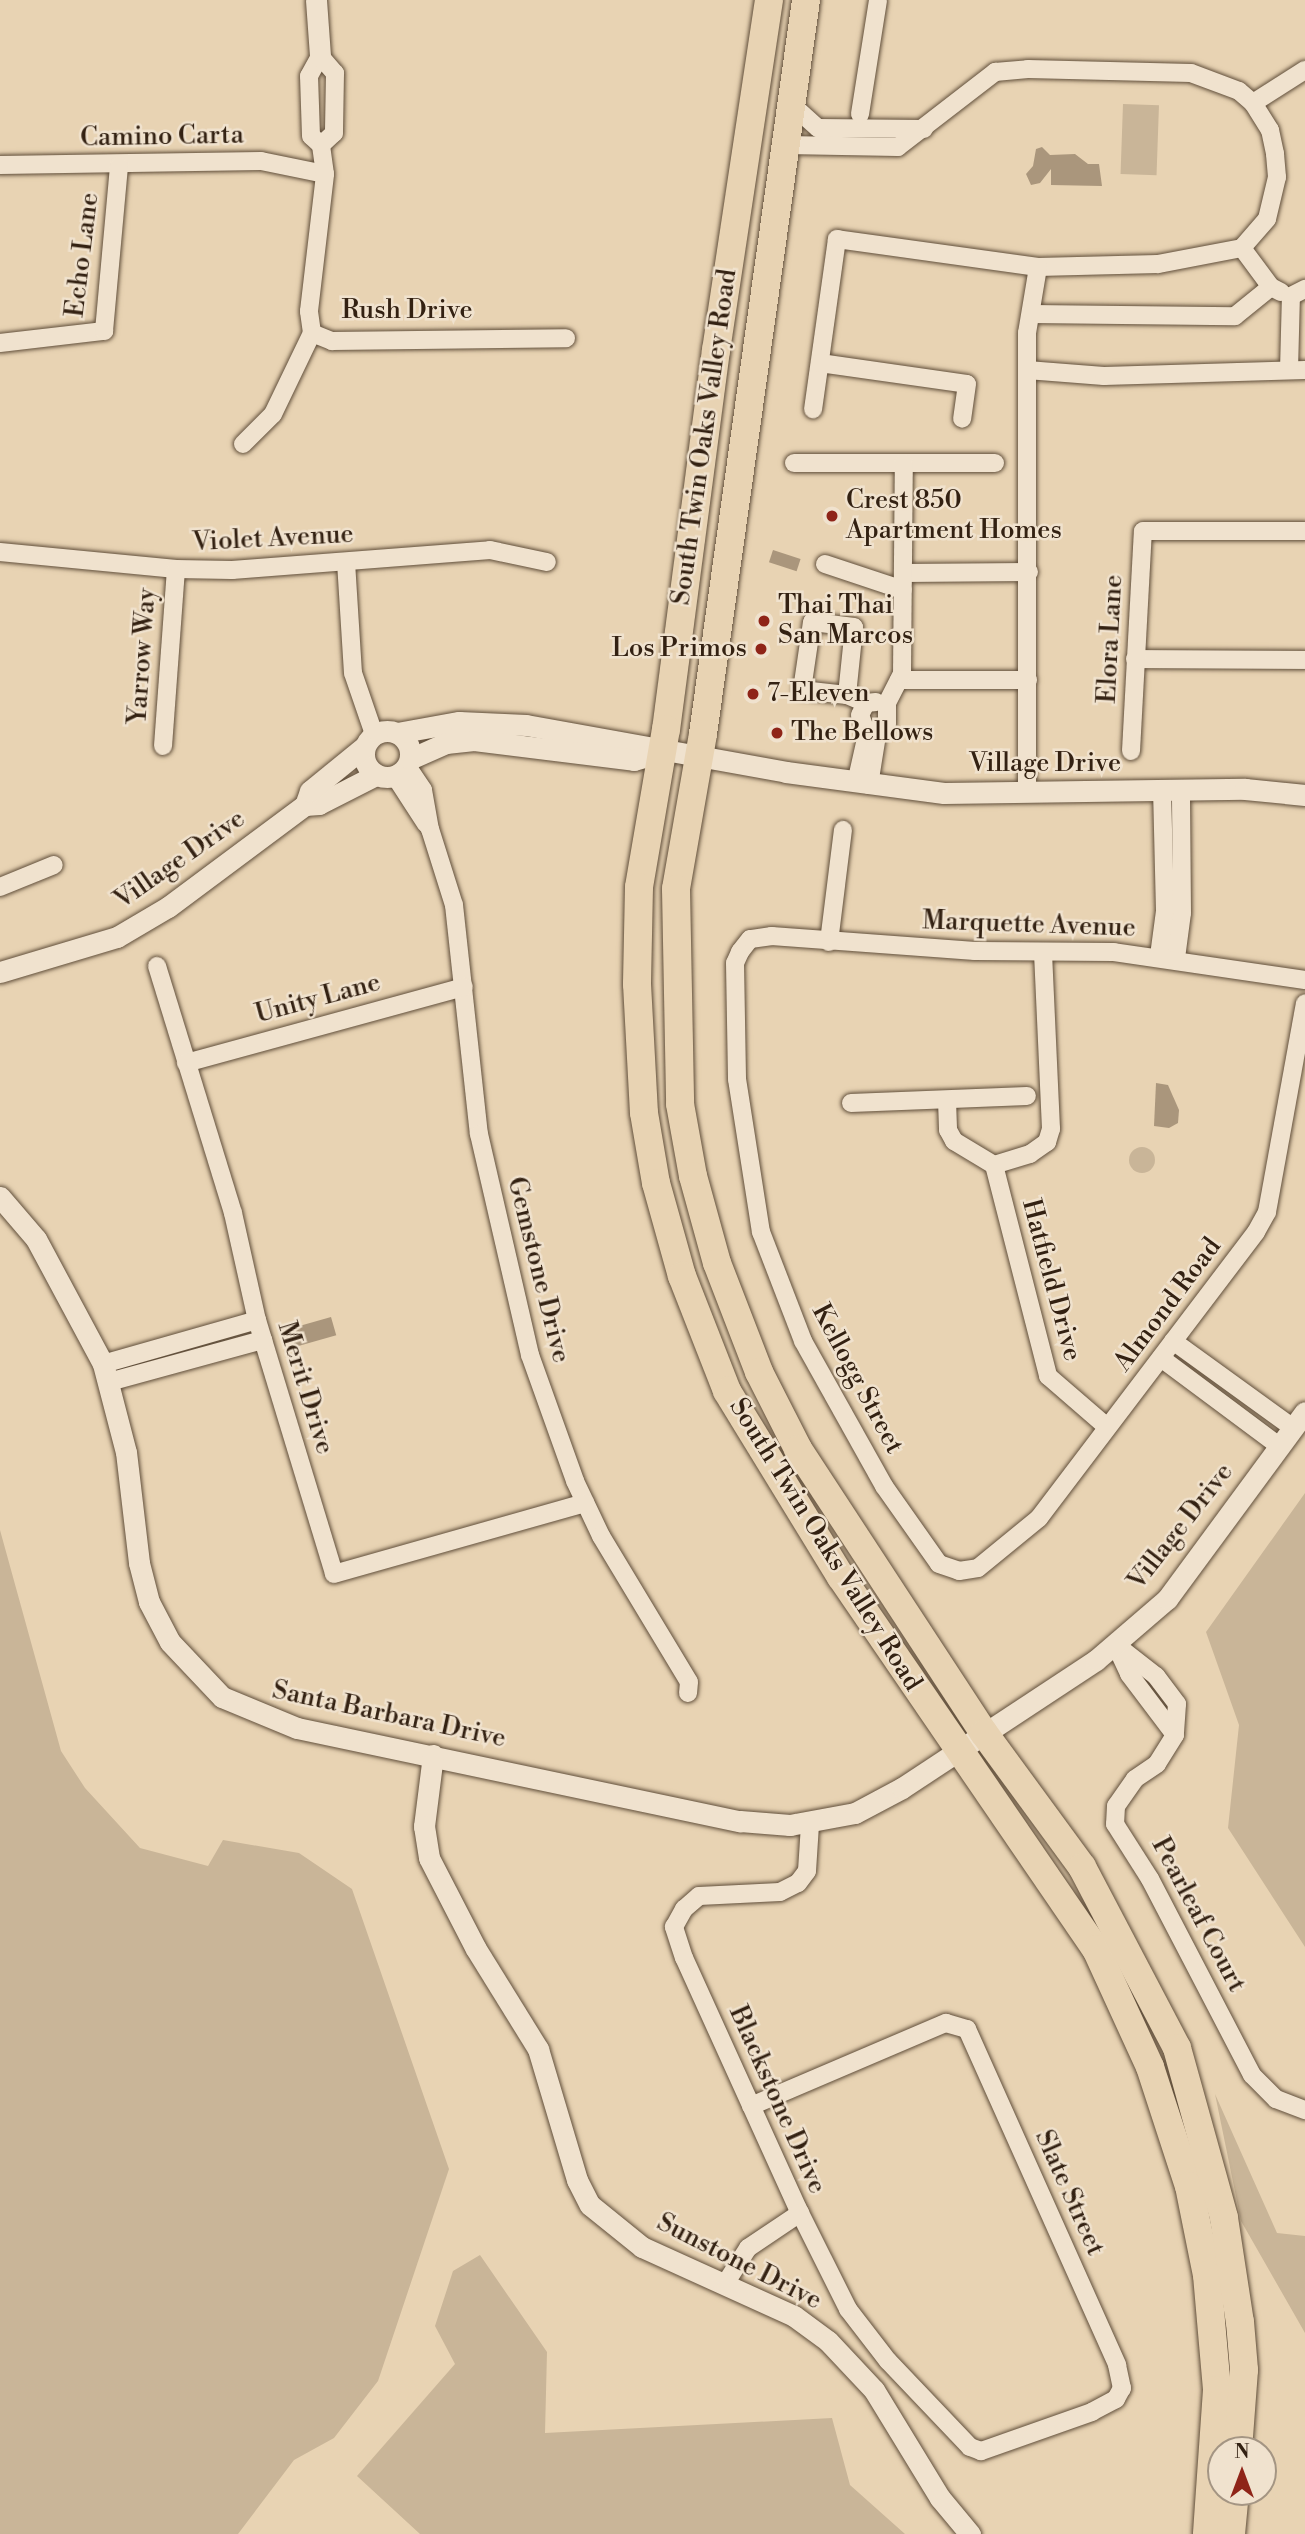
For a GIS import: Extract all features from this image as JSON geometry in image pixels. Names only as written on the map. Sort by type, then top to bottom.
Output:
[{"type":"main road","name":"South Twin Oaks Valley Road","points":[[769,0],[662,752],[639,887],[639,1061],[656,1183],[682,1276],[727,1391],[769,1466],[957,1750],[1096,1949],[1150,2067],[1189,2186],[1207,2275],[1217,2390],[1207,2534]]},
{"type":"main road","name":"South Twin Oaks Valley Road","points":[[806,0],[699,757],[676,889],[677,1066],[694,1176],[718,1264],[759,1372],[798,1449],[984,1733],[1082,1867],[1177,2048],[1224,2218],[1240,2322],[1244,2370],[1239,2436]]},
{"type":"main road","points":[[764,33],[770,115],[785,145]]},
{"type":"main road","points":[[1231,2534],[1234,2506]]},
{"type":"street","name":"Rush Drive","points":[[316,0],[320,55],[309,76],[311,136],[321,145],[325,173],[309,311],[312,332],[332,341],[566,338]]},
{"type":"street","points":[[860,114],[878,0]]},
{"type":"street","name":"Rush Drive","points":[[320,55],[335,73],[334,133],[321,145]]},
{"type":"street","points":[[785,145],[898,147],[972,86],[1007,69],[1191,74],[1239,91],[1253,103],[1270,130],[1277,177],[1267,219],[1242,248],[1158,264],[1038,267],[837,239],[813,409]]},
{"type":"street","points":[[1253,103],[1305,70]]},
{"type":"street","points":[[790,103],[818,128],[924,128]]},
{"type":"street","points":[[310,112],[334,113]]},
{"type":"street","name":"Camino Carta","points":[[0,165],[119,166],[261,161],[325,173]]},
{"type":"street","name":"Echo Lane","points":[[0,343],[104,331],[119,166]]},
{"type":"street","points":[[1027,370],[1104,376],[1297,370],[1300,294],[1271,287],[1242,248]]},
{"type":"street","points":[[1027,791],[1027,370],[1038,267]]},
{"type":"street","points":[[1031,314],[1235,316],[1271,287]]},
{"type":"street","points":[[243,444],[273,414],[312,332]]},
{"type":"street","points":[[820,363],[967,384],[962,419]]},
{"type":"street","points":[[793,463],[995,463]]},
{"type":"street","points":[[863,784],[878,729],[887,724],[887,703],[899,680],[904,463]]},
{"type":"street","name":"Elora Lane","points":[[1131,751],[1143,531],[1305,531]]},
{"type":"street","name":"Violet Avenue","points":[[0,552],[176,569],[346,562],[490,550],[547,562]]},
{"type":"street","points":[[346,562],[353,673],[369,740],[364,760],[397,769],[407,741],[397,733]]},
{"type":"street","points":[[825,564],[903,581],[1029,572]]},
{"type":"street","name":"Yarrow Way","points":[[163,746],[176,569]]},
{"type":"street","points":[[847,695],[854,627],[812,622],[802,690],[847,695],[866,703],[887,703]]},
{"type":"street","points":[[1135,659],[1305,660]]},
{"type":"street","points":[[899,680],[1028,680]]},
{"type":"street","points":[[863,784],[867,734],[860,715],[866,703]]},
{"type":"street","name":"Village Drive","points":[[305,805],[310,791],[369,740],[436,723],[492,722],[636,742],[662,752],[863,784],[944,793],[1245,789],[1305,795]]},
{"type":"street","name":"Village Drive","points":[[0,972],[117,937],[168,907],[305,805],[319,804],[397,769],[446,743],[474,740],[634,760],[662,752]]},
{"type":"street","name":"Gemstone Drive","points":[[397,769],[430,830],[454,905],[479,1134],[497,1222],[530,1355],[585,1503],[689,1682],[688,1693]]},
{"type":"street","points":[[1168,957],[1165,911],[1172,791]]},
{"type":"street","points":[[829,942],[843,830]]},
{"type":"street","points":[[0,887],[54,864]]},
{"type":"street","name":"Marquette Avenue","points":[[750,939],[772,936],[829,942],[1168,957],[1305,980]]},
{"type":"street","name":"Kellogg Street","points":[[750,939],[735,963],[737,1079],[761,1232],[803,1341],[884,1486],[939,1564],[958,1571]]},
{"type":"street","points":[[947,1100],[948,1130],[954,1141],[994,1165],[1030,1154],[1047,1142],[1051,1129],[1043,953]]},
{"type":"street","name":"Merit Drive","points":[[157,966],[233,1213],[257,1320],[334,1574],[585,1503]]},
{"type":"street","name":"Unity Lane","points":[[186,1063],[464,987]]},
{"type":"street","name":"Almond Road","points":[[958,1571],[978,1568],[1011,1545],[1039,1518],[1106,1426],[1243,1250],[1267,1212],[1305,1003]]},
{"type":"street","points":[[851,1103],[1027,1096]]},
{"type":"street","name":"Hatfield Drive","points":[[994,1165],[1048,1376],[1106,1426]]},
{"type":"street","name":"Santa Barbara Drive","points":[[0,1197],[42,1249],[106,1373],[126,1452],[139,1563],[149,1602],[170,1642],[195,1674],[222,1697],[271,1721],[740,1821],[810,1824],[829,1822],[880,1801],[984,1733]]},
{"type":"street","points":[[106,1373],[216,1332],[257,1320]]},
{"type":"street","points":[[216,1332],[221,1351]]},
{"type":"street","points":[[106,1373],[221,1351],[263,1340]]},
{"type":"street","points":[[1173,1341],[1299,1420]]},
{"type":"street","points":[[1161,1358],[1279,1446]]},
{"type":"street","name":"Village Drive","points":[[984,1733],[1115,1644],[1167,1599],[1299,1420]]},
{"type":"street","points":[[1115,1644],[1156,1676],[1177,1704],[1175,1735]]},
{"type":"street","points":[[1115,1644],[1129,1674],[1175,1735]]},
{"type":"street","points":[[1151,1702],[1165,1689]]},
{"type":"street","name":"Pearleaf Court","points":[[1175,1735],[1157,1764],[1135,1779],[1116,1806],[1115,1825],[1150,1879],[1252,2075],[1276,2099],[1305,2110]]},
{"type":"street","name":"Sunstone Drive","points":[[433,1755],[424,1826],[429,1858],[476,1949],[538,2049],[577,2180],[590,2205],[642,2247],[794,2316],[852,2365],[874,2390],[940,2498],[970,2534]]},
{"type":"street","name":"Blackstone Drive","points":[[810,1824],[807,1871],[798,1883],[780,1892],[699,1896],[684,1909],[674,1927],[800,2213],[855,2321],[970,2447]]},
{"type":"street","name":"Slate Street","points":[[751,2106],[946,2023],[959,2023],[967,2029],[1117,2365],[1122,2388],[1115,2399],[1092,2412],[989,2450],[970,2447]]},
{"type":"street","points":[[725,2284],[748,2248],[800,2213]]},
{"type":"shaded area","points":[[1123,104],[1159,105],[1157,175],[1121,174]]},
{"type":"shaded area","points":[[1042,147],[1050,155],[1075,154],[1088,164],[1099,164],[1102,186],[1051,185],[1051,169],[1040,183],[1031,185],[1026,174],[1033,166],[1036,149]]},
{"type":"shaded area","points":[[773,550],[801,559],[797,571],[769,562]]},
{"type":"shaded area","points":[[1156,1083],[1168,1085],[1179,1110],[1178,1123],[1169,1128],[1154,1126]]},
{"type":"shaded area","points":[[1142,1147],[1151,1151],[1155,1160],[1151,1169],[1142,1173],[1133,1169],[1129,1160],[1133,1151]]},
{"type":"shaded area","points":[[331,1317],[336,1335],[295,1347],[290,1329]]},
{"type":"shaded area","points":[[1305,1493],[1305,1947],[1228,1828],[1239,1725],[1206,1632]]},
{"type":"shaded area","points":[[0,1530],[61,1751],[85,1788],[140,1848],[208,1866],[223,1840],[299,1853],[352,1889],[449,2169],[378,2381],[334,2438],[294,2460],[238,2534],[0,2534]]},
{"type":"shaded area","points":[[1215,2094],[1277,2233],[1305,2236],[1305,2333],[1241,2221]]},
{"type":"shaded area","points":[[480,2255],[547,2352],[545,2433],[832,2418],[850,2485],[905,2534],[420,2534],[357,2476],[455,2364],[435,2326],[453,2271]]},
{"type":"place","name":"Crest 850 Apartment Homes","points":[[832,516]]},
{"type":"place","name":"Thai Thai San Marcos","points":[[764,621]]},
{"type":"place","name":"Los Primos","points":[[761,649]]},
{"type":"place","name":"7-Eleven","points":[[753,694]]},
{"type":"place","name":"The Bellows","points":[[777,733]]}]
